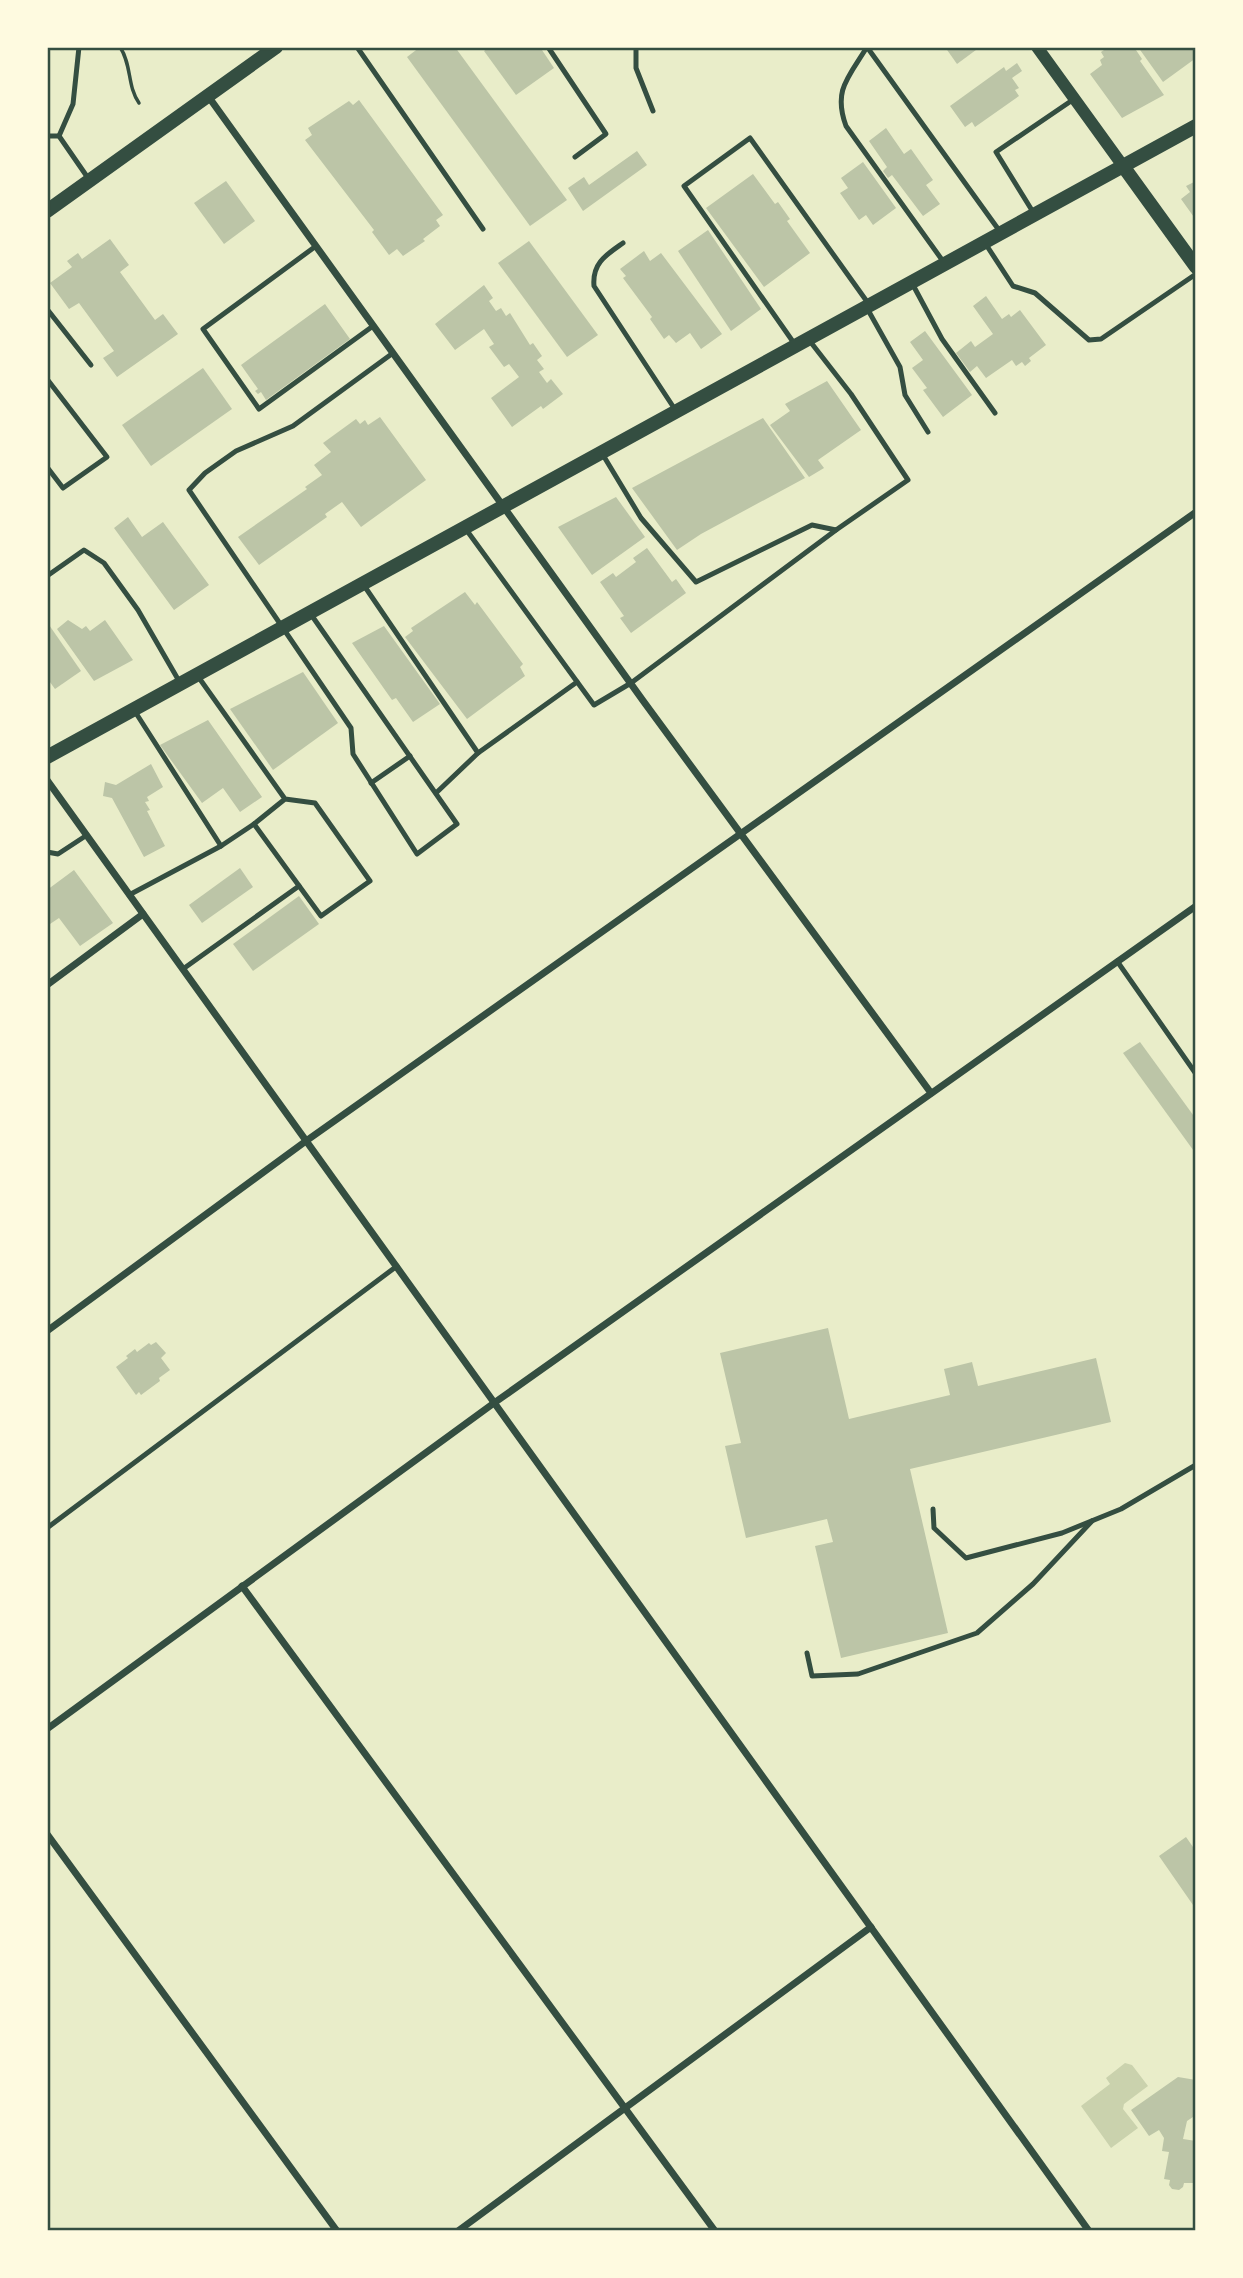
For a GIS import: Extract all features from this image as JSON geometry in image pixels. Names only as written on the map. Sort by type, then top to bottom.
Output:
[{"type":"main road","points":[[47,211],[276,47]]},
{"type":"main road","points":[[47,757],[1196,126]]},
{"type":"main road","points":[[1123,166],[1196,267]]},
{"type":"street","points":[[1037,47],[1123,166]]},
{"type":"street","points":[[208,96],[631,683],[931,1093]]},
{"type":"street","points":[[47,1331],[306,1141],[1196,512]]},
{"type":"street","points":[[47,780],[1089,2231]]},
{"type":"street","points":[[47,1729],[494,1402],[1196,906]]},
{"type":"street","points":[[47,985],[143,914]]},
{"type":"street","points":[[242,1587],[715,2231]]},
{"type":"street","points":[[47,1834],[337,2231]]},
{"type":"street","points":[[458,2231],[871,1927]]},
{"type":"lane","points":[[59,136],[73,104],[79,47]]},
{"type":"lane","points":[[357,47],[483,229]]},
{"type":"lane","points":[[548,47],[606,134],[575,157]]},
{"type":"lane","points":[[636,47],[636,68],[653,111]]},
{"type":"lane","points":[[945,264],[846,126],[840,111],[841,91],[867,47],[1001,233]]},
{"type":"lane","points":[[1034,215],[996,152],[1074,99]]},
{"type":"lane","points":[[47,136],[59,136]]},
{"type":"lane","points":[[59,136],[90,180]]},
{"type":"lane","points":[[465,528],[594,705],[631,683],[836,530],[908,480],[852,394],[802,342],[684,186],[750,138],[868,306],[900,367],[905,395],[928,432]]},
{"type":"lane","points":[[984,242],[1013,286],[1035,293],[1089,340],[1101,339],[1196,274]]},
{"type":"lane","points":[[623,243],[599,260],[593,276],[594,286],[676,411]]},
{"type":"lane","points":[[316,246],[203,329],[216,349],[259,409],[373,326]]},
{"type":"lane","points":[[911,282],[942,339],[995,413]]},
{"type":"lane","points":[[47,309],[91,365]]},
{"type":"lane","points":[[310,613],[457,824],[417,854],[353,754],[351,728],[189,490],[205,473],[236,451],[293,426],[393,353]]},
{"type":"lane","points":[[47,379],[107,457],[63,488],[47,467]]},
{"type":"lane","points":[[601,453],[641,518],[696,582],[812,525],[836,530]]},
{"type":"lane","points":[[47,576],[84,550],[104,563],[138,611],[181,684]]},
{"type":"lane","points":[[363,583],[478,753]]},
{"type":"lane","points":[[197,675],[285,799]]},
{"type":"lane","points":[[436,793],[478,753],[577,682]]},
{"type":"lane","points":[[134,709],[221,846]]},
{"type":"lane","points":[[371,783],[410,756]]},
{"type":"lane","points":[[129,895],[221,846],[285,799],[315,803],[370,881],[321,916],[254,824]]},
{"type":"lane","points":[[47,852],[58,854],[87,835]]},
{"type":"lane","points":[[183,969],[299,886]]},
{"type":"lane","points":[[1117,961],[1196,1074]]},
{"type":"lane","points":[[47,1528],[397,1266]]},
{"type":"lane","points":[[933,1509],[934,1528],[967,1558],[1062,1533],[1092,1521],[1121,1509],[1194,1466]]},
{"type":"lane","points":[[807,1653],[812,1676],[858,1674],[977,1633],[1033,1584],[1092,1521]]},
{"type":"path","points":[[120,47],[127,61],[132,89],[139,103]]},
{"type":"green space","points":[[1125,2063],[1132,2065],[1148,2086],[1124,2104],[1123,2109],[1138,2128],[1111,2148],[1081,2106],[1110,2084],[1106,2078]]},
{"type":"building","points":[[420,47],[455,47],[567,200],[530,226],[407,57]]},
{"type":"building","points":[[489,47],[540,47],[554,68],[516,95],[484,51]]},
{"type":"building","points":[[945,47],[980,47],[957,64]]},
{"type":"building","points":[[1101,47],[1134,47],[1142,59],[1140,61],[1164,95],[1122,118],[1090,74],[1102,65],[1100,60],[1104,57],[1101,52],[1104,50]]},
{"type":"building","points":[[1138,47],[1196,47],[1196,58],[1163,82]]},
{"type":"building","points":[[1017,63],[1022,71],[1012,78],[1019,88],[1015,90],[1019,96],[975,127],[972,122],[965,127],[950,106],[1004,67],[1006,71]]},
{"type":"building","points":[[359,100],[443,215],[436,220],[440,226],[423,239],[425,241],[403,256],[397,249],[389,255],[372,232],[374,230],[305,140],[312,135],[308,128],[349,101],[353,105]]},
{"type":"building","points":[[886,128],[904,154],[911,149],[933,180],[926,185],[940,204],[923,216],[892,175],[888,178],[883,171],[887,167],[869,141]]},
{"type":"building","points":[[637,151],[647,165],[583,211],[568,188],[584,177],[589,185]]},
{"type":"building","points":[[863,162],[896,208],[873,225],[866,215],[859,220],[840,193],[848,188],[841,178]]},
{"type":"building","points":[[753,174],[775,204],[778,202],[790,219],[787,221],[810,253],[764,287],[706,208]]},
{"type":"building","points":[[226,181],[255,221],[224,244],[194,203]]},
{"type":"building","points":[[1196,181],[1196,220],[1181,199],[1190,192],[1186,186]]},
{"type":"building","points":[[708,230],[761,309],[731,331],[678,251]]},
{"type":"building","points":[[110,239],[129,265],[120,272],[155,320],[163,314],[178,334],[117,377],[103,358],[114,351],[79,303],[69,309],[50,283],[72,267],[67,261],[78,253],[82,259]]},
{"type":"building","points":[[529,241],[598,335],[567,357],[498,263]]},
{"type":"building","points":[[644,251],[650,261],[661,253],[722,334],[701,349],[690,333],[676,343],[669,335],[664,339],[650,319],[652,317],[623,278],[626,276],[620,269]]},
{"type":"building","points":[[484,285],[493,298],[489,301],[496,311],[501,308],[506,316],[510,313],[530,345],[533,343],[542,356],[537,360],[544,369],[539,372],[547,383],[551,379],[563,394],[512,427],[491,398],[519,377],[509,364],[504,367],[489,347],[494,344],[484,329],[455,350],[435,324]]},
{"type":"building","points":[[986,296],[1002,319],[1009,314],[1011,317],[1020,310],[1046,345],[1029,358],[1031,361],[1025,366],[1022,362],[1016,366],[1012,360],[986,378],[977,366],[970,372],[956,353],[971,341],[975,347],[993,334],[973,306]]},
{"type":"building","points":[[325,304],[350,339],[266,400],[261,392],[258,394],[255,391],[258,389],[241,365]]},
{"type":"building","points":[[925,331],[972,395],[943,417],[923,390],[927,388],[912,368],[923,360],[910,342]]},
{"type":"building","points":[[203,368],[232,409],[151,466],[122,425]]},
{"type":"building","points":[[827,381],[861,430],[818,460],[824,468],[809,477],[770,425],[790,411],[785,404]]},
{"type":"building","points":[[380,417],[426,480],[361,527],[342,502],[325,514],[327,517],[259,565],[238,537],[307,489],[305,487],[322,475],[314,465],[331,452],[323,443],[356,419],[360,424],[365,420],[368,425]]},
{"type":"building","points":[[763,418],[805,478],[701,534],[677,550],[632,488]]},
{"type":"building","points":[[616,497],[645,537],[592,575],[558,527]]},
{"type":"building","points":[[128,517],[142,537],[163,522],[209,585],[174,610],[114,528]]},
{"type":"building","points":[[647,548],[672,582],[676,579],[686,593],[631,633],[620,618],[624,616],[600,582],[613,573],[616,577],[636,562],[633,558]]},
{"type":"building","points":[[465,592],[475,605],[477,602],[523,664],[520,667],[525,676],[467,719],[405,637],[413,631],[411,628]]},
{"type":"building","points":[[68,620],[82,629],[86,626],[90,631],[105,620],[133,660],[94,681],[57,629]]},
{"type":"building","points":[[47,622],[81,671],[55,689],[47,678]]},
{"type":"building","points":[[384,626],[440,704],[413,722],[396,698],[392,700],[352,643]]},
{"type":"building","points":[[303,672],[338,723],[273,770],[230,709]]},
{"type":"building","points":[[208,720],[262,797],[240,812],[223,788],[202,803],[160,745]]},
{"type":"building","points":[[151,764],[163,787],[147,797],[149,801],[145,802],[165,846],[144,857],[112,798],[103,796],[105,782],[116,785]]},
{"type":"building","points":[[240,868],[253,887],[202,923],[189,905]]},
{"type":"building","points":[[74,870],[113,923],[80,946],[59,918],[47,926],[47,890]]},
{"type":"building","points":[[299,896],[319,924],[253,971],[233,944]]},
{"type":"building","points":[[1140,1042],[1196,1119],[1196,1154],[1123,1053]]},
{"type":"building","points":[[828,1328],[849,1419],[950,1395],[944,1369],[972,1362],[978,1386],[1096,1358],[1111,1422],[910,1469],[948,1633],[841,1658],[815,1546],[833,1542],[827,1519],[746,1538],[725,1446],[741,1443],[720,1353]]},
{"type":"building","points":[[156,1342],[166,1353],[161,1358],[170,1370],[141,1395],[139,1392],[136,1395],[116,1367],[135,1349],[137,1352],[149,1343],[151,1345]]},
{"type":"building","points":[[1186,1837],[1193,1847],[1196,1845],[1196,1903],[1193,1905],[1159,1856]]},
{"type":"building","points":[[1178,2077],[1196,2080],[1196,2115],[1187,2121],[1183,2139],[1196,2141],[1196,2183],[1184,2183],[1179,2190],[1172,2189],[1170,2180],[1164,2179],[1169,2152],[1162,2151],[1164,2138],[1159,2130],[1149,2136],[1131,2110]]}]
